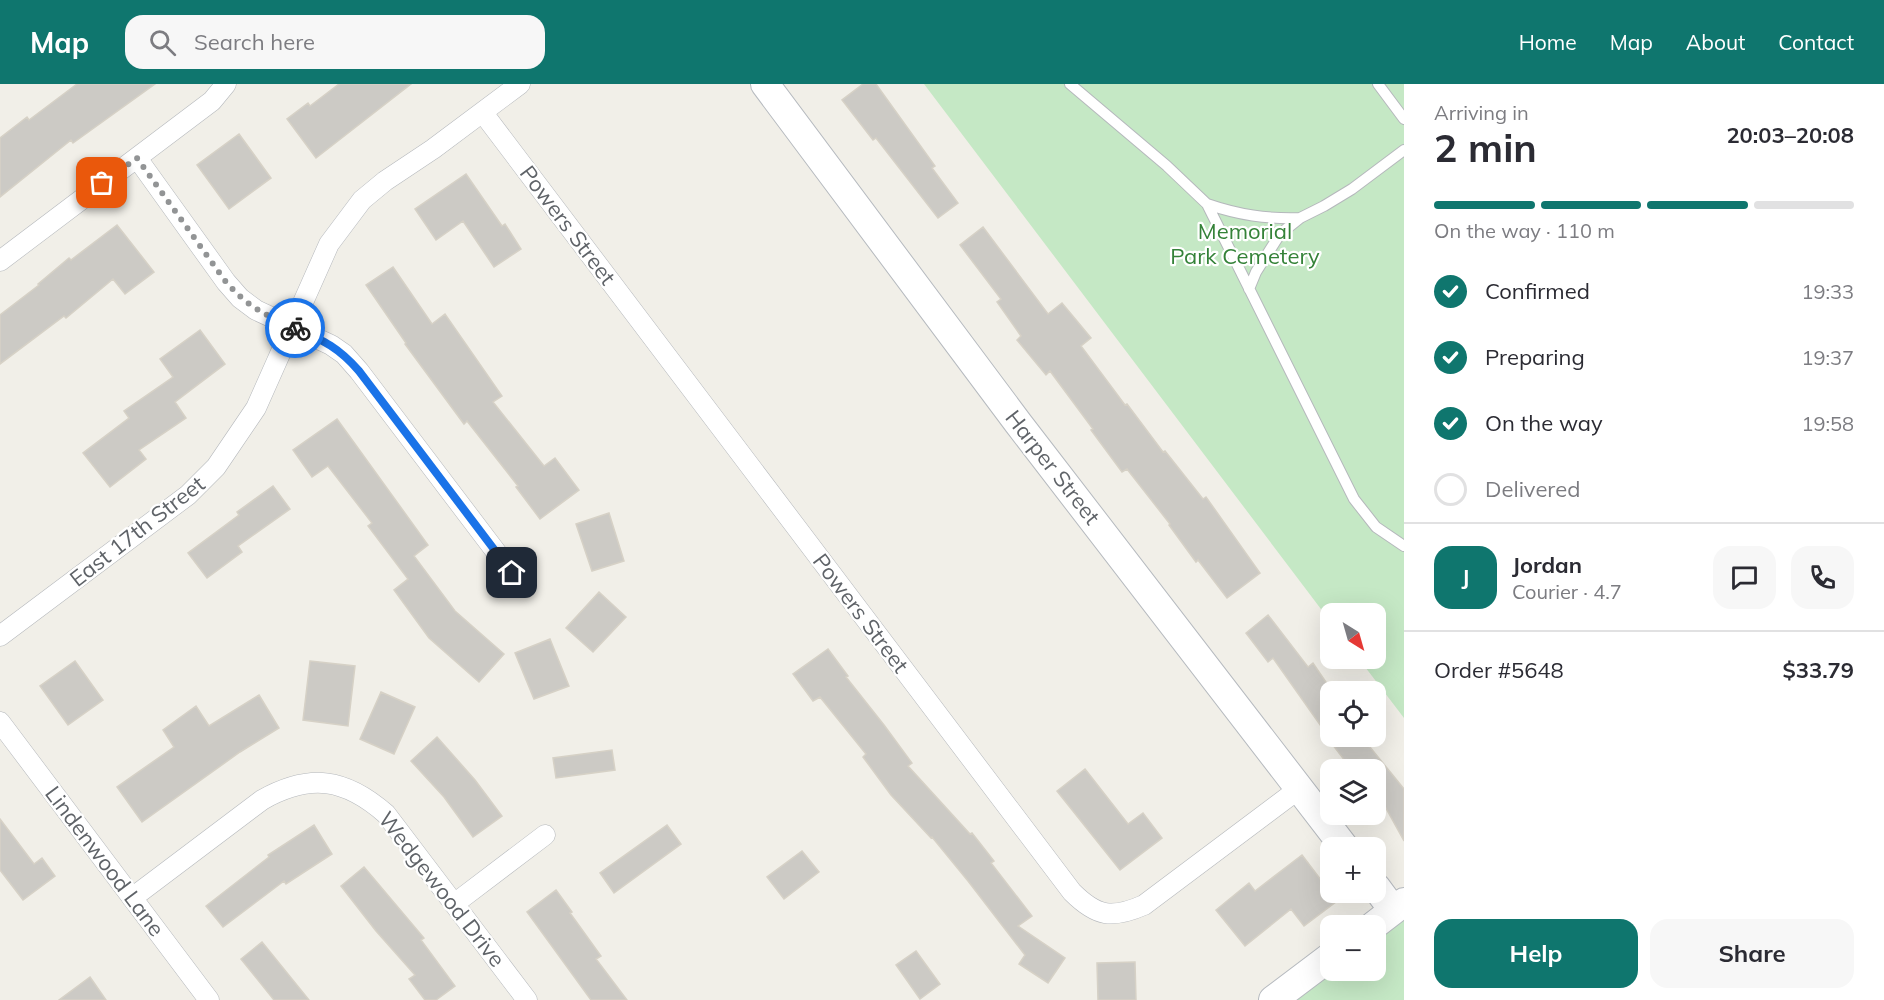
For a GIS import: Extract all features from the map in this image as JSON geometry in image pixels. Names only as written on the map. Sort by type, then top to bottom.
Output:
[{"type":"street","points":[[0,261],[212,101],[226,84]]},
{"type":"street","name":"East 17th Street","points":[[0,636],[188,495],[216,468],[256,408],[329,244],[362,200],[520,84]]},
{"type":"street","name":"Harper Street","points":[[765,84],[1018,423],[1337,837]]},
{"type":"street","name":"Powers Street","points":[[483,112],[1072,892],[1086,906],[1106,915],[1127,913],[1144,905],[1300,788]]},
{"type":"street","points":[[137,158],[240,298],[256,310],[332,345],[344,354],[512,573]]},
{"type":"street","name":"Lindenwood Lane","points":[[0,722],[209,1000]]},
{"type":"street","name":"Wedgewood Drive","points":[[132,898],[262,800],[282,789],[303,783],[323,783],[345,787],[368,798],[386,814],[527,1000]]},
{"type":"street","points":[[454,904],[545,835]]},
{"type":"street","points":[[1273,1000],[1320,965]]},
{"type":"lane","points":[[1070,84],[1167,166],[1207,204],[1354,499],[1376,527],[1404,546]]},
{"type":"lane","points":[[1378,84],[1404,118]]},
{"type":"lane","points":[[1249,289],[1256,272],[1281,234],[1300,218],[1352,189],[1404,150]]},
{"type":"lane","points":[[1207,204],[1237,214],[1260,218],[1300,218]]},
{"type":"green space","name":"Memorial Park Cemetery","points":[[924,84],[1404,84],[1404,718],[1386,694],[1386,681],[1376,681],[1367,669],[1386,669],[1386,603],[1320,603],[1320,608]]},
{"type":"green space","points":[[1404,918],[1404,1000],[1295,1000],[1321,981],[1386,981],[1386,932]]},
{"type":"building","points":[[77,84],[155,84],[73,143],[71,140],[0,197],[0,138],[27,117],[29,120]]},
{"type":"building","points":[[339,84],[411,84],[316,158],[287,119],[308,103],[310,106]]},
{"type":"building","points":[[863,84],[876,84],[935,166],[932,168],[958,203],[938,218],[876,138],[873,140],[842,100]]},
{"type":"building","points":[[239,134],[271,178],[229,209],[197,165]]},
{"type":"building","points":[[466,174],[502,226],[505,224],[521,249],[494,267],[463,221],[436,240],[415,209]]},
{"type":"building","points":[[117,225],[154,272],[125,294],[113,279],[66,318],[64,316],[0,364],[0,315],[69,258],[71,260]]},
{"type":"building","points":[[983,227],[1048,314],[1062,303],[1091,338],[1081,346],[1163,452],[1165,451],[1203,499],[1206,497],[1260,573],[1227,598],[1198,560],[1196,562],[1127,469],[1122,472],[1050,371],[1046,375],[1017,340],[1021,336],[997,302],[1001,299],[960,245]]},
{"type":"building","points":[[393,267],[432,324],[445,314],[502,396],[493,402],[544,466],[555,458],[579,490],[540,519],[516,487],[518,486],[467,421],[464,424],[405,344],[366,285]]},
{"type":"building","points":[[200,330],[225,364],[175,402],[186,418],[139,450],[146,459],[110,487],[83,453],[129,418],[124,411],[173,377],[160,359]]},
{"type":"building","points":[[337,419],[428,545],[414,556],[455,611],[504,654],[479,682],[429,638],[394,590],[408,579],[368,526],[372,523],[328,466],[312,477],[293,450]]},
{"type":"building","points":[[273,486],[290,509],[238,546],[242,552],[207,578],[188,553],[239,515],[237,512]]},
{"type":"building","points":[[609,513],[624,561],[592,571],[576,524]]},
{"type":"building","points":[[599,592],[626,617],[593,652],[566,628]]},
{"type":"building","points":[[1268,615],[1308,667],[1313,663],[1325,681],[1320,681],[1320,725],[1273,658],[1268,662],[1246,633]]},
{"type":"building","points":[[550,639],[569,686],[534,699],[515,653]]},
{"type":"building","points":[[828,649],[848,676],[846,677],[912,763],[908,766],[970,834],[972,833],[994,861],[991,863],[1032,916],[1018,926],[1065,958],[1048,983],[1019,964],[1025,955],[968,881],[932,837],[891,795],[863,757],[866,754],[820,697],[813,701],[793,674]]},
{"type":"building","points":[[75,661],[103,700],[68,725],[40,686]]},
{"type":"building","points":[[310,661],[355,666],[348,726],[303,720]]},
{"type":"building","points":[[381,692],[415,707],[394,754],[360,739]]},
{"type":"building","points":[[259,695],[279,728],[240,752],[142,822],[117,787],[174,747],[163,730],[196,706],[209,726]]},
{"type":"building","points":[[437,737],[475,780],[502,816],[473,837],[444,797],[411,761]]},
{"type":"building","points":[[1334,747],[1370,747],[1380,759],[1344,759]]},
{"type":"building","points":[[612,750],[615,770],[556,778],[553,758]]},
{"type":"building","points":[[1386,767],[1404,789],[1404,841],[1386,808]]},
{"type":"building","points":[[1085,769],[1128,824],[1143,813],[1162,838],[1120,870],[1057,791]]},
{"type":"building","points":[[0,819],[34,864],[42,858],[55,876],[23,900],[0,870]]},
{"type":"building","points":[[314,825],[332,854],[286,884],[284,881],[223,927],[206,906],[269,857],[268,855]]},
{"type":"building","points":[[667,825],[681,844],[614,893],[600,873]]},
{"type":"building","points":[[802,851],[819,872],[784,899],[767,877]]},
{"type":"building","points":[[1302,855],[1320,879],[1320,903],[1334,903],[1304,926],[1291,909],[1245,946],[1216,910],[1249,883],[1255,891]]},
{"type":"building","points":[[364,867],[424,938],[421,940],[455,986],[436,1000],[425,1000],[409,979],[415,975],[376,931],[341,886]]},
{"type":"building","points":[[556,890],[601,956],[596,959],[627,1000],[591,1000],[527,912]]},
{"type":"building","points":[[262,942],[309,1000],[274,1000],[241,959]]},
{"type":"building","points":[[916,951],[940,984],[920,999],[896,965]]},
{"type":"building","points":[[1135,962],[1136,1000],[1098,1000],[1097,963]]},
{"type":"building","points":[[90,977],[106,1000],[59,1000]]},
{"type":"way so far","points":[[102,183],[137,158],[240,298],[256,310],[295,328]]},
{"type":"route","points":[[295,328],[332,345],[344,354],[512,573]]}]
